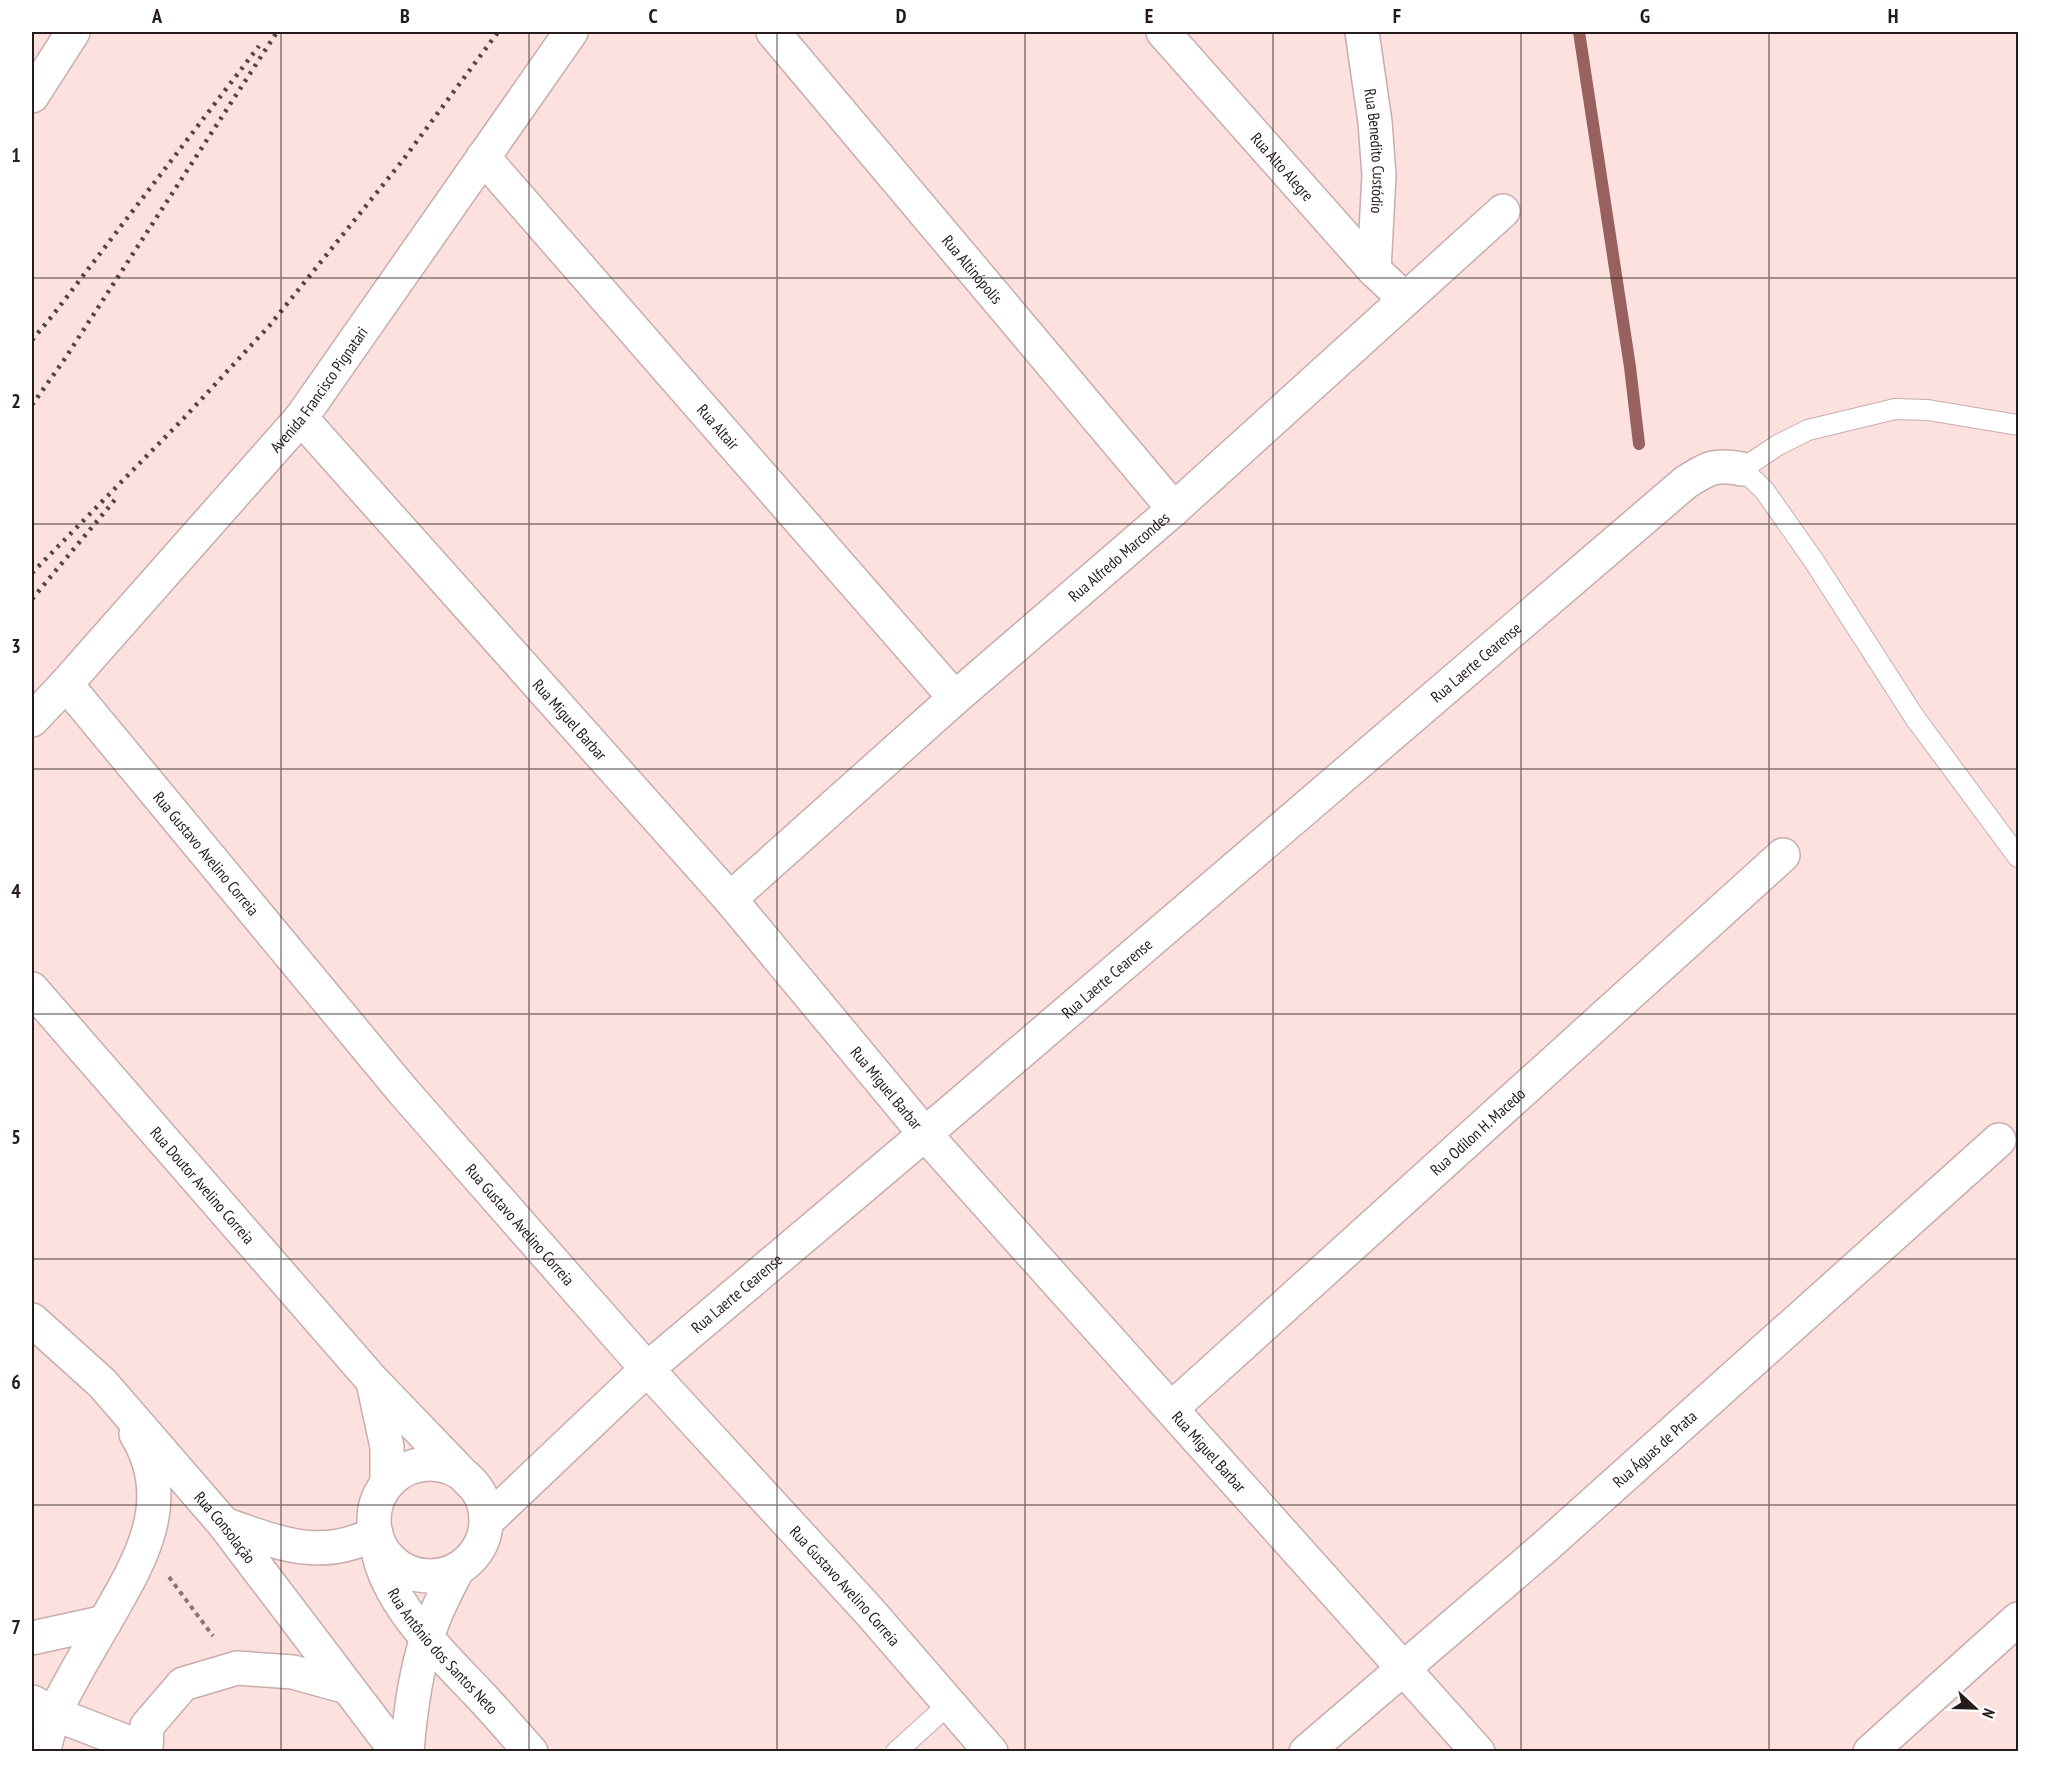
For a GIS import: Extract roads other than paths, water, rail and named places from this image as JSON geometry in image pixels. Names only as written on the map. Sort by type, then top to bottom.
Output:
[{"type":"street","points":[[32,96],[73,32]]},
{"type":"street","name":"Avenida Francisco Pignatari","points":[[32,720],[302,418],[571,32]]},
{"type":"street","name":"Rua Altinópolis","points":[[773,32],[1174,509]]},
{"type":"street","name":"Rua Alto Alegre","points":[[1163,32],[1374,270],[1405,298]]},
{"type":"street","name":"Rua Benedito Custódio","points":[[1362,32],[1375,122],[1379,175],[1374,270]]},
{"type":"street","name":"Rua Altair","points":[[483,157],[955,698]]},
{"type":"street","name":"Rua Alfredo Marcondes","points":[[729,899],[955,698],[1174,509],[1503,211]]},
{"type":"street","name":"Rua Miguel Barbar","points":[[302,418],[729,899],[925,1134],[1478,1752]]},
{"type":"street","name":"Rua Laerte Cearense","points":[[407,1752],[415,1688],[427,1636],[441,1600],[457,1570],[472,1558],[482,1540],[486,1521],[647,1369],[1686,482],[1704,470],[1720,465],[1742,469]]},
{"type":"street","name":"Rua Gustavo Avelino Correia","points":[[66,684],[403,1091],[647,1369],[869,1611],[991,1752]]},
{"type":"street","name":"Rua Odilon H. Macedo","points":[[1172,1408],[1783,855]]},
{"type":"street","name":"Rua Doutor Avelino Correia","points":[[32,989],[372,1380],[473,1485]]},
{"type":"street","name":"Rua Águas de Prata","points":[[1306,1752],[1555,1538],[1999,1140]]},
{"type":"street","name":"Rua Consolação","points":[[32,1320],[102,1383],[224,1524],[397,1752]]},
{"type":"street","name":"Rua Doutor Avelino Correia","points":[[372,1380],[387,1447],[387,1483]]},
{"type":"street","points":[[43,1752],[43,1708],[105,1622],[131,1578],[146,1545],[154,1507],[150,1461],[138,1437],[102,1383]]},
{"type":"street","points":[[457,1570],[438,1577],[419,1576],[401,1569],[386,1556],[376,1536],[373,1520],[377,1500],[387,1483],[402,1471],[421,1464],[441,1465],[459,1472],[473,1485],[483,1502],[486,1521]]},
{"type":"street","points":[[224,1524],[278,1544],[317,1549],[340,1547],[376,1536]]},
{"type":"street","name":"Rua Antônio dos Santos Neto","points":[[376,1536],[381,1566],[407,1613],[451,1666],[531,1752]]},
{"type":"street","points":[[1870,1752],[2019,1619]]},
{"type":"street","points":[[32,1638],[105,1622]]},
{"type":"street","points":[[43,1708],[146,1750],[147,1726],[183,1684],[237,1668],[293,1672],[347,1687]]},
{"type":"lane","points":[[2019,425],[1928,410],[1895,409],[1808,430],[1778,445],[1742,469],[1764,490],[1814,561],[1915,718],[2019,858]]},
{"type":"lane","points":[[896,1752],[949,1704]]},
{"type":"waterway","points":[[1579,32],[1630,367],[1639,444]]},
{"type":"railway","points":[[32,405],[64,360],[277,32]]},
{"type":"railway","points":[[32,573],[184,418],[270,325],[403,160],[498,32]]},
{"type":"railway","points":[[32,340],[259,46]]},
{"type":"railway","points":[[32,599],[118,496]]}]
